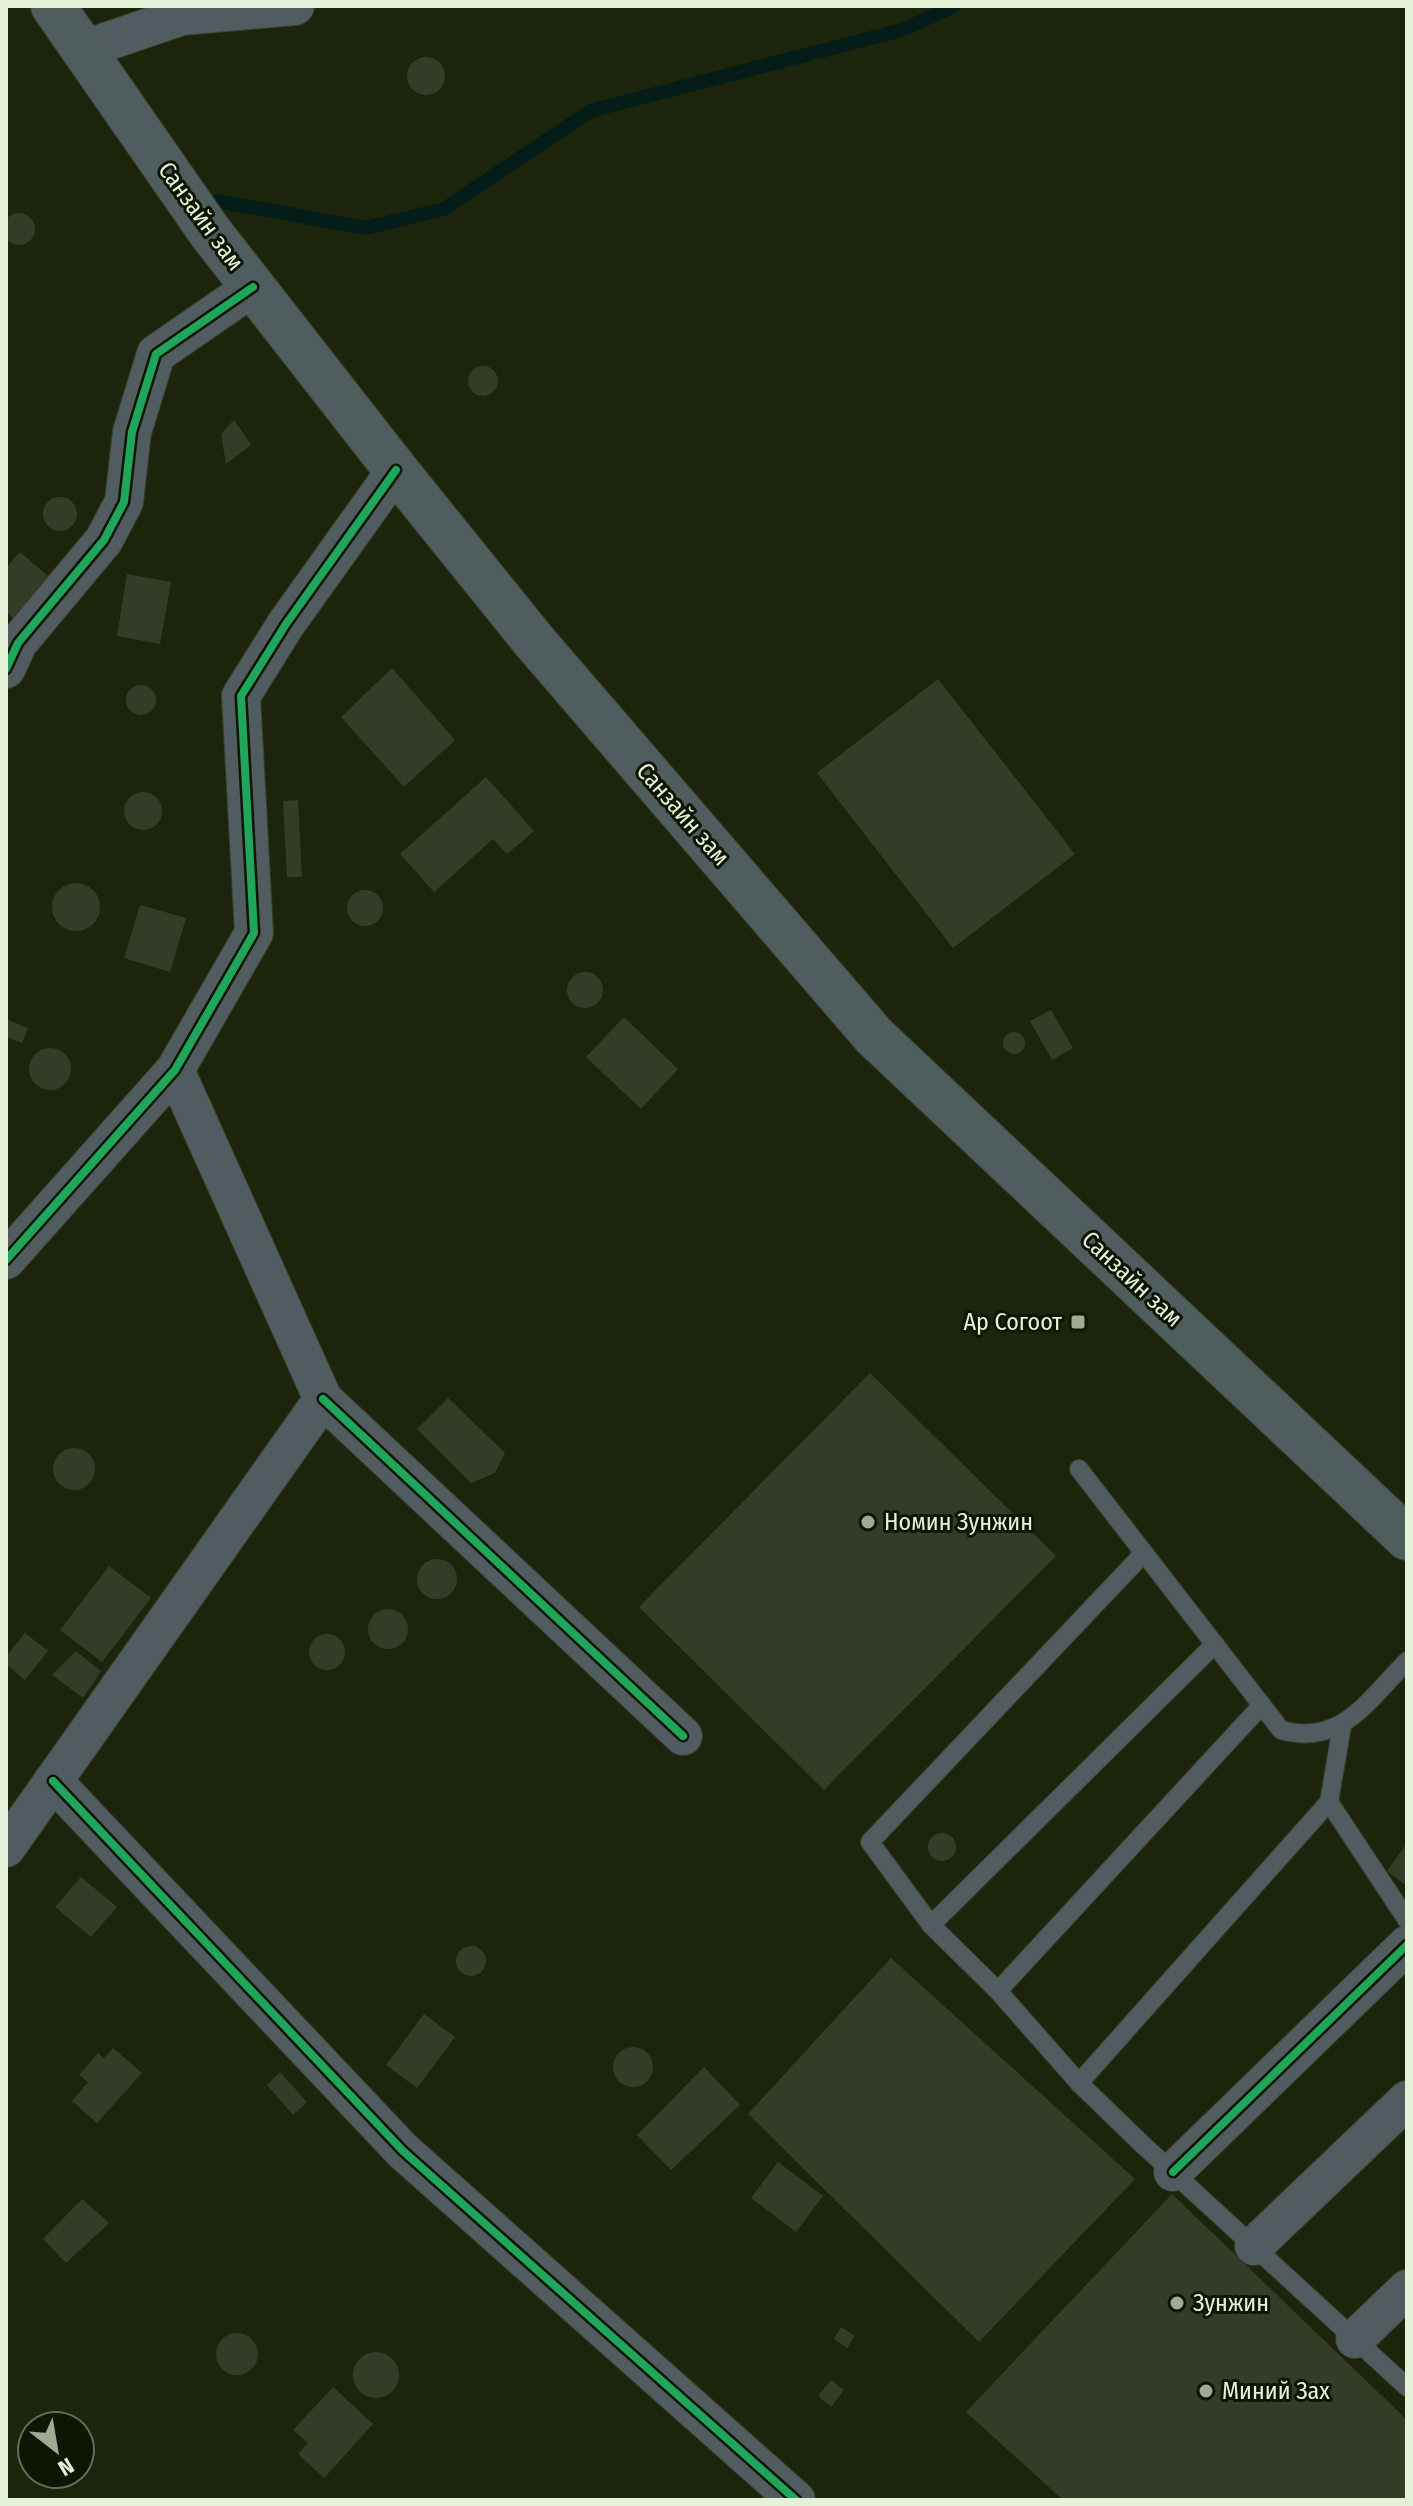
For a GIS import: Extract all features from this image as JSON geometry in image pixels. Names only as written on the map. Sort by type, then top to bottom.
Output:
[{"type":"main road","name":"Санзайн зам","points":[[53,6],[210,232],[396,470],[534,641],[874,1036],[1407,1538]]},
{"type":"street","points":[[82,50],[182,16],[295,6]]},
{"type":"street","points":[[6,669],[18,643],[104,540],[124,502],[132,432],[156,354],[253,287]]},
{"type":"street","points":[[6,1260],[175,1070],[254,933],[241,696],[286,624],[396,470]]},
{"type":"street","points":[[175,1070],[323,1399],[683,1736]]},
{"type":"street","points":[[6,1848],[323,1399]]},
{"type":"street","points":[[53,1781],[403,2151],[796,2500]]},
{"type":"street","points":[[1173,2172],[1407,1945]]},
{"type":"street","points":[[1254,2246],[1407,2100]]},
{"type":"street","points":[[1355,2339],[1407,2289]]},
{"type":"lane","points":[[1079,1469],[1281,1730],[1302,1736],[1342,1726],[1407,1661]]},
{"type":"lane","points":[[1144,1553],[870,1842],[931,1925],[998,1991],[1079,2083],[1407,2387]]},
{"type":"lane","points":[[931,1925],[1215,1644]]},
{"type":"lane","points":[[998,1991],[1262,1705]]},
{"type":"lane","points":[[1079,2083],[1329,1802],[1342,1726]]},
{"type":"lane","points":[[1329,1802],[1407,1920]]},
{"type":"building","points":[[426,57],[439,63],[445,76],[439,89],[426,95],[413,89],[407,76],[413,63]]},
{"type":"building","points":[[19,213],[30,218],[35,229],[30,240],[19,245],[8,240],[3,229],[8,218]]},
{"type":"building","points":[[483,366],[489,367],[497,375],[497,387],[489,395],[483,396],[477,395],[469,387],[468,381],[469,375],[477,367]]},
{"type":"building","points":[[234,420],[251,445],[226,464],[221,434]]},
{"type":"building","points":[[60,497],[72,502],[77,514],[72,526],[60,531],[48,526],[43,514],[48,502]]},
{"type":"building","points":[[20,552],[49,577],[13,618],[6,612],[6,568]]},
{"type":"building","points":[[127,574],[171,582],[160,644],[117,636]]},
{"type":"building","points":[[392,668],[455,740],[404,787],[341,717]]},
{"type":"building","points":[[938,679],[1075,854],[953,948],[817,773]]},
{"type":"building","points":[[141,685],[152,689],[156,700],[152,711],[141,715],[130,711],[126,700],[130,689]]},
{"type":"building","points":[[486,777],[534,831],[507,854],[493,839],[434,892],[400,854]]},
{"type":"building","points":[[143,792],[157,797],[162,811],[157,825],[143,830],[129,825],[124,811],[129,797]]},
{"type":"building","points":[[298,800],[302,877],[287,877],[283,801]]},
{"type":"building","points":[[76,883],[93,890],[100,907],[93,924],[76,931],[59,924],[52,907],[59,890]]},
{"type":"building","points":[[365,890],[378,895],[383,908],[378,921],[365,926],[352,921],[347,908],[352,895]]},
{"type":"building","points":[[140,905],[186,918],[170,972],[124,958]]},
{"type":"building","points":[[585,972],[598,977],[603,990],[598,1003],[585,1008],[572,1003],[567,990],[572,977]]},
{"type":"building","points":[[1051,1010],[1073,1048],[1052,1060],[1030,1021]]},
{"type":"building","points":[[624,1017],[678,1069],[641,1109],[586,1057]]},
{"type":"building","points":[[6,1019],[28,1028],[22,1043],[6,1037]]},
{"type":"building","points":[[1014,1032],[1022,1035],[1025,1043],[1022,1051],[1014,1054],[1006,1051],[1003,1043],[1006,1035]]},
{"type":"building","points":[[50,1048],[65,1054],[71,1069],[65,1084],[50,1090],[35,1084],[29,1069],[35,1054]]},
{"type":"building","points":[[870,1373],[1056,1556],[824,1790],[639,1607]]},
{"type":"building","points":[[448,1398],[505,1453],[495,1473],[471,1483],[417,1429]]},
{"type":"building","points":[[74,1448],[89,1454],[95,1469],[89,1484],[74,1490],[59,1484],[53,1469],[59,1454]]},
{"type":"building","points":[[437,1559],[451,1565],[457,1579],[451,1593],[437,1599],[423,1593],[417,1579],[423,1565]]},
{"type":"building","points":[[109,1566],[151,1598],[102,1662],[60,1630]]},
{"type":"building","points":[[388,1609],[402,1615],[408,1629],[402,1643],[388,1649],[374,1643],[368,1629],[374,1615]]},
{"type":"building","points":[[25,1633],[48,1651],[25,1680],[6,1664],[6,1657]]},
{"type":"building","points":[[327,1634],[340,1639],[345,1652],[340,1665],[327,1670],[314,1665],[309,1652],[314,1639]]},
{"type":"building","points":[[76,1651],[101,1671],[83,1698],[52,1675]]},
{"type":"building","points":[[942,1833],[952,1837],[956,1847],[952,1857],[942,1861],[932,1857],[928,1847],[932,1837]]},
{"type":"building","points":[[1407,1843],[1407,1886],[1387,1871]]},
{"type":"building","points":[[81,1877],[117,1907],[91,1937],[55,1907]]},
{"type":"building","points":[[471,1946],[482,1950],[486,1961],[482,1972],[471,1976],[460,1972],[456,1961],[460,1950]]},
{"type":"building","points":[[891,1958],[1135,2179],[979,2342],[748,2114]]},
{"type":"building","points":[[424,2014],[455,2037],[417,2088],[386,2065]]},
{"type":"building","points":[[633,2047],[647,2053],[653,2067],[647,2081],[633,2087],[619,2081],[613,2067],[619,2053]]},
{"type":"building","points":[[113,2048],[142,2073],[97,2123],[72,2101],[88,2082],[79,2075],[98,2053],[104,2058]]},
{"type":"building","points":[[704,2067],[740,2105],[671,2170],[637,2135]]},
{"type":"building","points":[[280,2072],[307,2102],[293,2115],[267,2085]]},
{"type":"building","points":[[778,2162],[823,2196],[796,2232],[751,2198]]},
{"type":"building","name":"Зунжин","points":[[1172,2194],[1407,2420],[1407,2500],[1063,2500],[966,2412]]},
{"type":"building","points":[[82,2199],[109,2223],[66,2263],[43,2239]]},
{"type":"building","points":[[841,2327],[855,2336],[847,2348],[834,2339]]},
{"type":"building","points":[[237,2333],[252,2339],[258,2354],[252,2369],[237,2375],[222,2369],[216,2354],[222,2339]]},
{"type":"building","points":[[376,2352],[385,2353],[392,2359],[398,2366],[398,2384],[392,2391],[385,2397],[376,2398],[367,2397],[360,2391],[354,2384],[353,2375],[354,2366],[360,2359],[367,2353]]},
{"type":"building","points":[[831,2380],[844,2390],[831,2407],[818,2396]]},
{"type":"building","points":[[333,2387],[373,2424],[324,2478],[298,2454],[308,2443],[293,2430]]},
{"type":"waterway","points":[[218,201],[366,228],[444,209],[590,111],[902,30],[954,6]]},
{"type":"cycle path","points":[[6,669],[18,643],[104,540],[124,502],[132,432],[156,354],[253,287]]},
{"type":"cycle path","points":[[6,1260],[175,1070],[254,933],[241,696],[286,624],[396,470]]},
{"type":"cycle path","points":[[323,1399],[683,1736]]},
{"type":"cycle path","points":[[53,1781],[403,2151],[796,2500]]},
{"type":"cycle path","points":[[1173,2172],[1407,1945]]},
{"type":"place","name":"Ар Согоот","points":[[1078,1322]]},
{"type":"place","name":"Номин Зунжин","points":[[868,1522]]},
{"type":"place","name":"Зунжин","points":[[1177,2303]]},
{"type":"place","name":"Миний Зах","points":[[1206,2391]]}]
